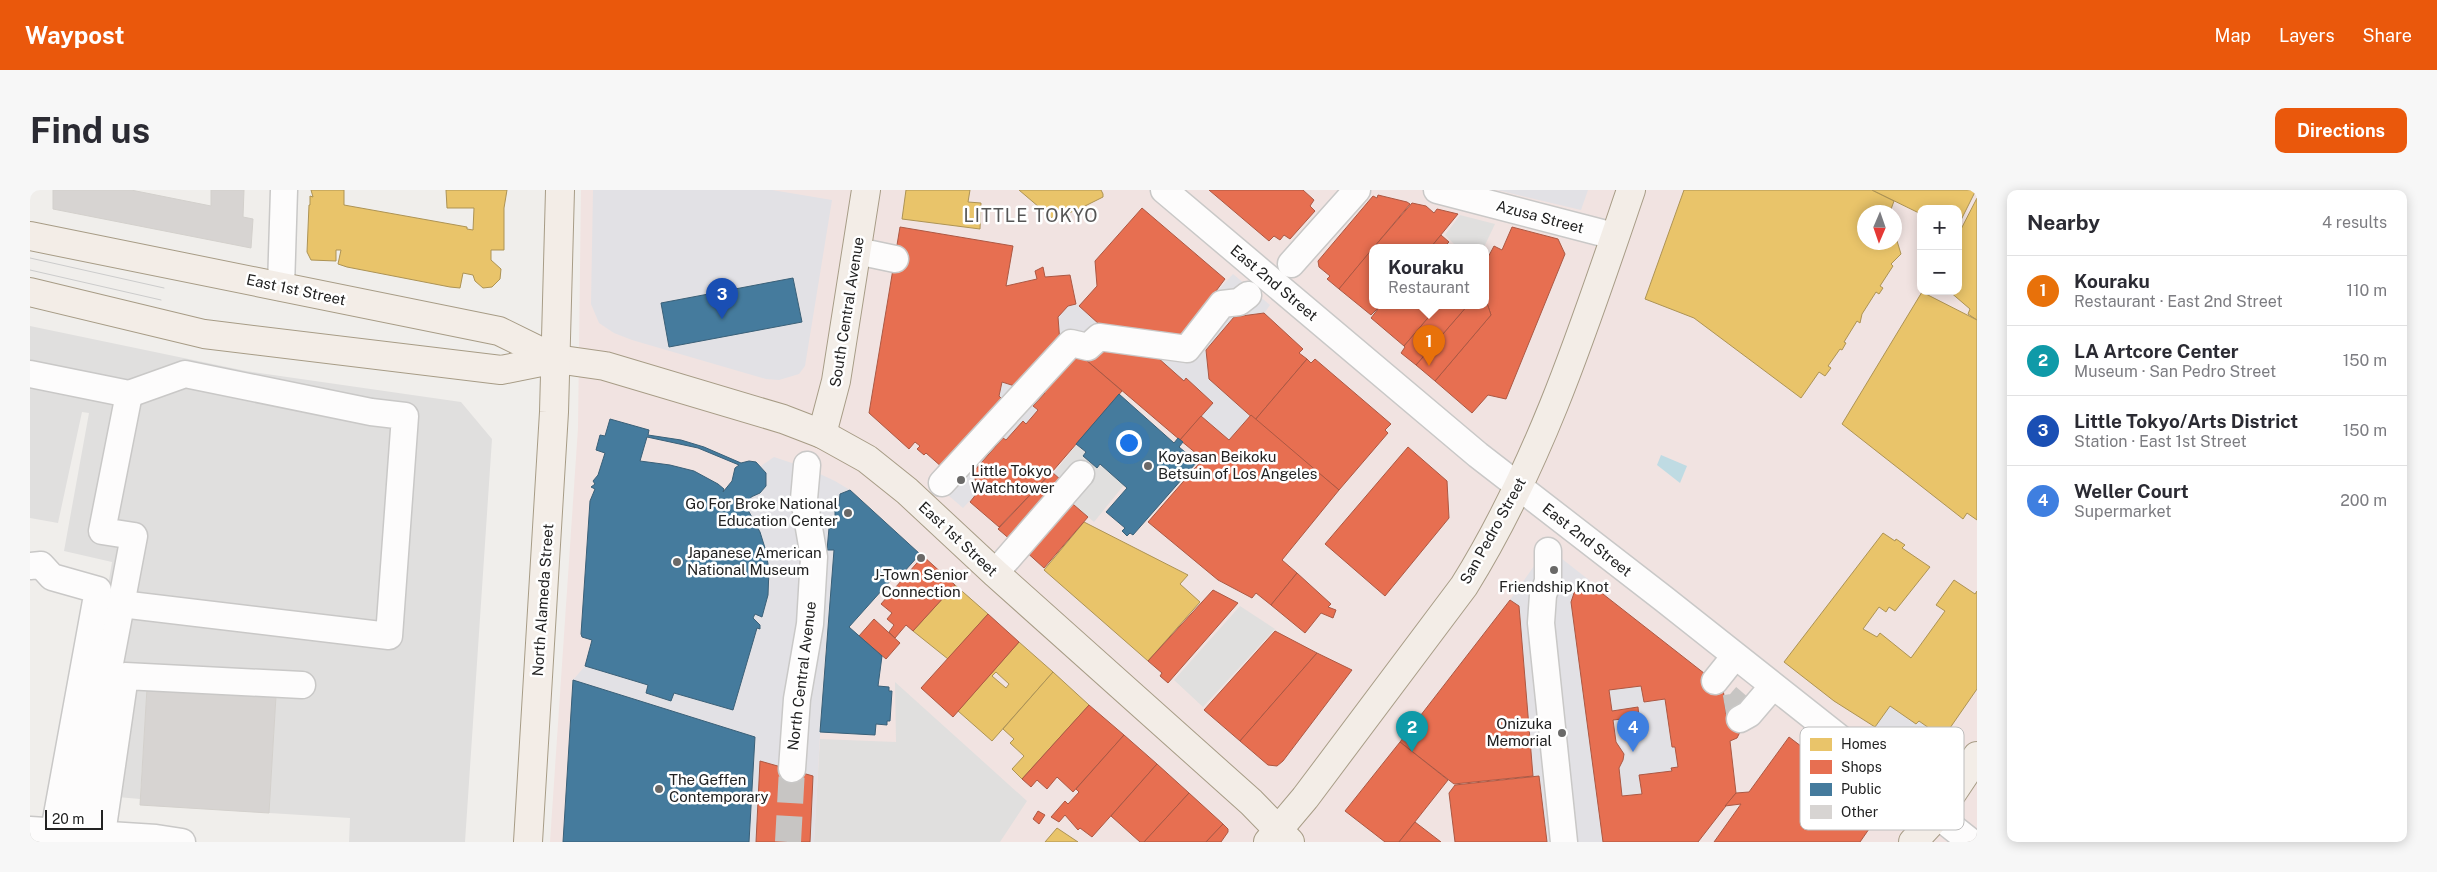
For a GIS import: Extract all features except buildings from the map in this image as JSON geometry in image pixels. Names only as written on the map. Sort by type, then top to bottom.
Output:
[{"type":"main road","name":"North Alameda Street","points":[[528,842],[556,359],[560,190]]},
{"type":"main road","name":"South Central Avenue","points":[[822,434],[836,381],[866,190]]},
{"type":"main road","name":"San Pedro Street","points":[[1279,838],[1305,798],[1464,586],[1487,550],[1532,460],[1631,190]]},
{"type":"main road","name":"East 1st Street","points":[[30,236],[499,331],[556,359],[605,366],[783,419],[822,434],[867,459],[887,475],[1158,718],[1279,838]]},
{"type":"main road","name":"East 1st Street","points":[[30,295],[214,335],[501,370],[556,359]]},
{"type":"main road","points":[[1964,776],[1977,756]]},
{"type":"main road","points":[[1913,842],[1924,830]]},
{"type":"street","points":[[281,287],[284,190]]},
{"type":"street","name":"East 2nd Street","points":[[1164,190],[1478,455],[1825,727]]},
{"type":"street","points":[[1291,264],[1357,190]]},
{"type":"street","name":"Azusa Street","points":[[1437,190],[1614,236]]},
{"type":"street","points":[[857,251],[895,259]]},
{"type":"street","points":[[942,483],[1071,343],[1088,347],[1099,338],[1187,349],[1222,304],[1239,302],[1248,295]]},
{"type":"street","points":[[30,374],[129,394],[185,374],[371,412],[405,416],[389,636],[121,604]]},
{"type":"street","points":[[59,833],[121,604],[134,536],[102,530],[129,394]]},
{"type":"street","name":"North Central Avenue","points":[[792,769],[797,699],[810,624],[814,557],[804,499],[808,464]]},
{"type":"street","points":[[995,573],[1081,474]]},
{"type":"street","points":[[1548,551],[1548,581],[1543,595],[1541,624],[1564,842]]},
{"type":"street","points":[[30,566],[41,565],[52,577],[98,590],[59,833]]},
{"type":"street","points":[[1715,681],[1735,656]]},
{"type":"street","points":[[59,833],[125,676],[302,685]]},
{"type":"street","points":[[1740,720],[1749,714],[1773,686]]},
{"type":"street","name":"East 2nd Street","points":[[1955,830],[1970,842]]},
{"type":"street","points":[[59,833],[182,842]]},
{"type":"shaded area","points":[[581,190],[1977,190],[1977,842],[550,842],[578,428]]},
{"type":"shaded area","points":[[593,190],[772,190],[832,200],[805,366],[799,374],[779,380],[766,379],[632,340],[614,333],[599,323],[591,304]],"holes":[[[793,278],[801,322],[669,346],[661,303]]]},
{"type":"shaded area","points":[[1497,190],[1588,190],[1581,210]]},
{"type":"shaded area","points":[[1460,215],[1495,224],[1485,244],[1454,244],[1445,235]]},
{"type":"shaded area","points":[[1233,274],[1270,305],[1263,315],[1234,317],[1206,350],[1209,379],[1251,415],[1229,440],[1201,416],[1213,402],[1186,379],[1184,381],[1101,347],[1089,361],[1080,353],[1068,366],[1065,363],[1042,390],[1045,393],[1033,406],[1038,410],[1026,424],[1023,421],[1006,440],[1003,438],[975,471],[977,493],[963,508],[933,482],[999,396],[1002,382],[1021,388],[1060,343],[1058,317],[1068,306],[1076,304],[1079,306],[1110,334],[1210,299]]},
{"type":"shaded area","points":[[30,326],[246,371],[461,402],[492,439],[465,842],[349,842],[350,818],[269,813],[276,696],[147,688],[140,799],[95,795],[98,646],[112,562],[64,551],[89,413],[82,412],[58,523],[30,518]]},
{"type":"shaded area","points":[[1076,445],[1124,485],[1094,522],[1066,498],[1064,485],[1054,473]]},
{"type":"shaded area","points":[[774,457],[807,468],[850,490],[840,494],[839,505],[835,506],[835,529],[829,529],[827,549],[834,550],[828,649],[825,649],[825,656],[828,657],[827,665],[824,665],[814,842],[749,842],[755,737],[573,680],[585,666],[648,685],[646,694],[671,701],[674,693],[733,710],[757,628],[760,629],[760,625],[753,618],[755,614],[762,617],[768,595],[769,569],[765,548],[760,532],[748,510],[751,497],[760,493],[766,486],[766,473],[761,466]]},
{"type":"shaded area","points":[[1557,555],[1589,580],[1594,587],[1587,585],[1580,587],[1574,593],[1571,602],[1603,842],[1547,842],[1539,776],[1533,776],[1519,606],[1510,600],[1539,559]]},
{"type":"shaded area","points":[[1240,606],[1275,629],[1203,707],[1174,680]]},
{"type":"shaded area","points":[[895,682],[1027,801],[1000,842],[814,842],[820,739],[896,742]]},
{"type":"shaded area","points":[[1641,686],[1643,699],[1665,699],[1671,747],[1675,747],[1678,767],[1672,768],[1672,771],[1639,775],[1642,794],[1622,796],[1619,768],[1624,754],[1616,742],[1613,720],[1639,717],[1638,708],[1612,711],[1609,690]]},
{"type":"shaded area","points":[[1890,706],[1916,724],[1919,721],[1928,727],[1874,727]]},
{"type":"water","points":[[1661,455],[1687,466],[1680,483],[1657,465]]},
{"type":"tunnel","points":[[1725,708],[1737,706],[1762,677]]},
{"type":"tunnel","points":[[788,842],[792,769]]},
{"type":"tram line","points":[[30,258],[164,288]]},
{"type":"tram line","points":[[30,270],[161,300]]},
{"type":"place","name":"Little Tokyo/Arts District","points":[[722,319]]},
{"type":"place","name":"Kouraku","points":[[1429,366]]},
{"type":"place","name":"Koyasan Beikoku Betsuin of Los Angeles","points":[[1148,466]]},
{"type":"place","name":"Little Tokyo Watchtower","points":[[961,480]]},
{"type":"place","name":"Go For Broke National Education Center","points":[[848,513]]},
{"type":"place","name":"J-Town Senior Connection","points":[[921,558]]},
{"type":"place","name":"Japanese American National Museum","points":[[677,562]]},
{"type":"place","name":"Friendship Knot","points":[[1554,570]]},
{"type":"place","name":"Onizuka Memorial","points":[[1562,733]]},
{"type":"place","name":"LA Artcore Center","points":[[1412,752]]},
{"type":"place","name":"Weller Court","points":[[1633,752]]},
{"type":"place","name":"The Geffen Contemporary","points":[[659,789]]},
{"type":"district","name":"LITTLE TOKYO","points":[[1031,216]]}]
